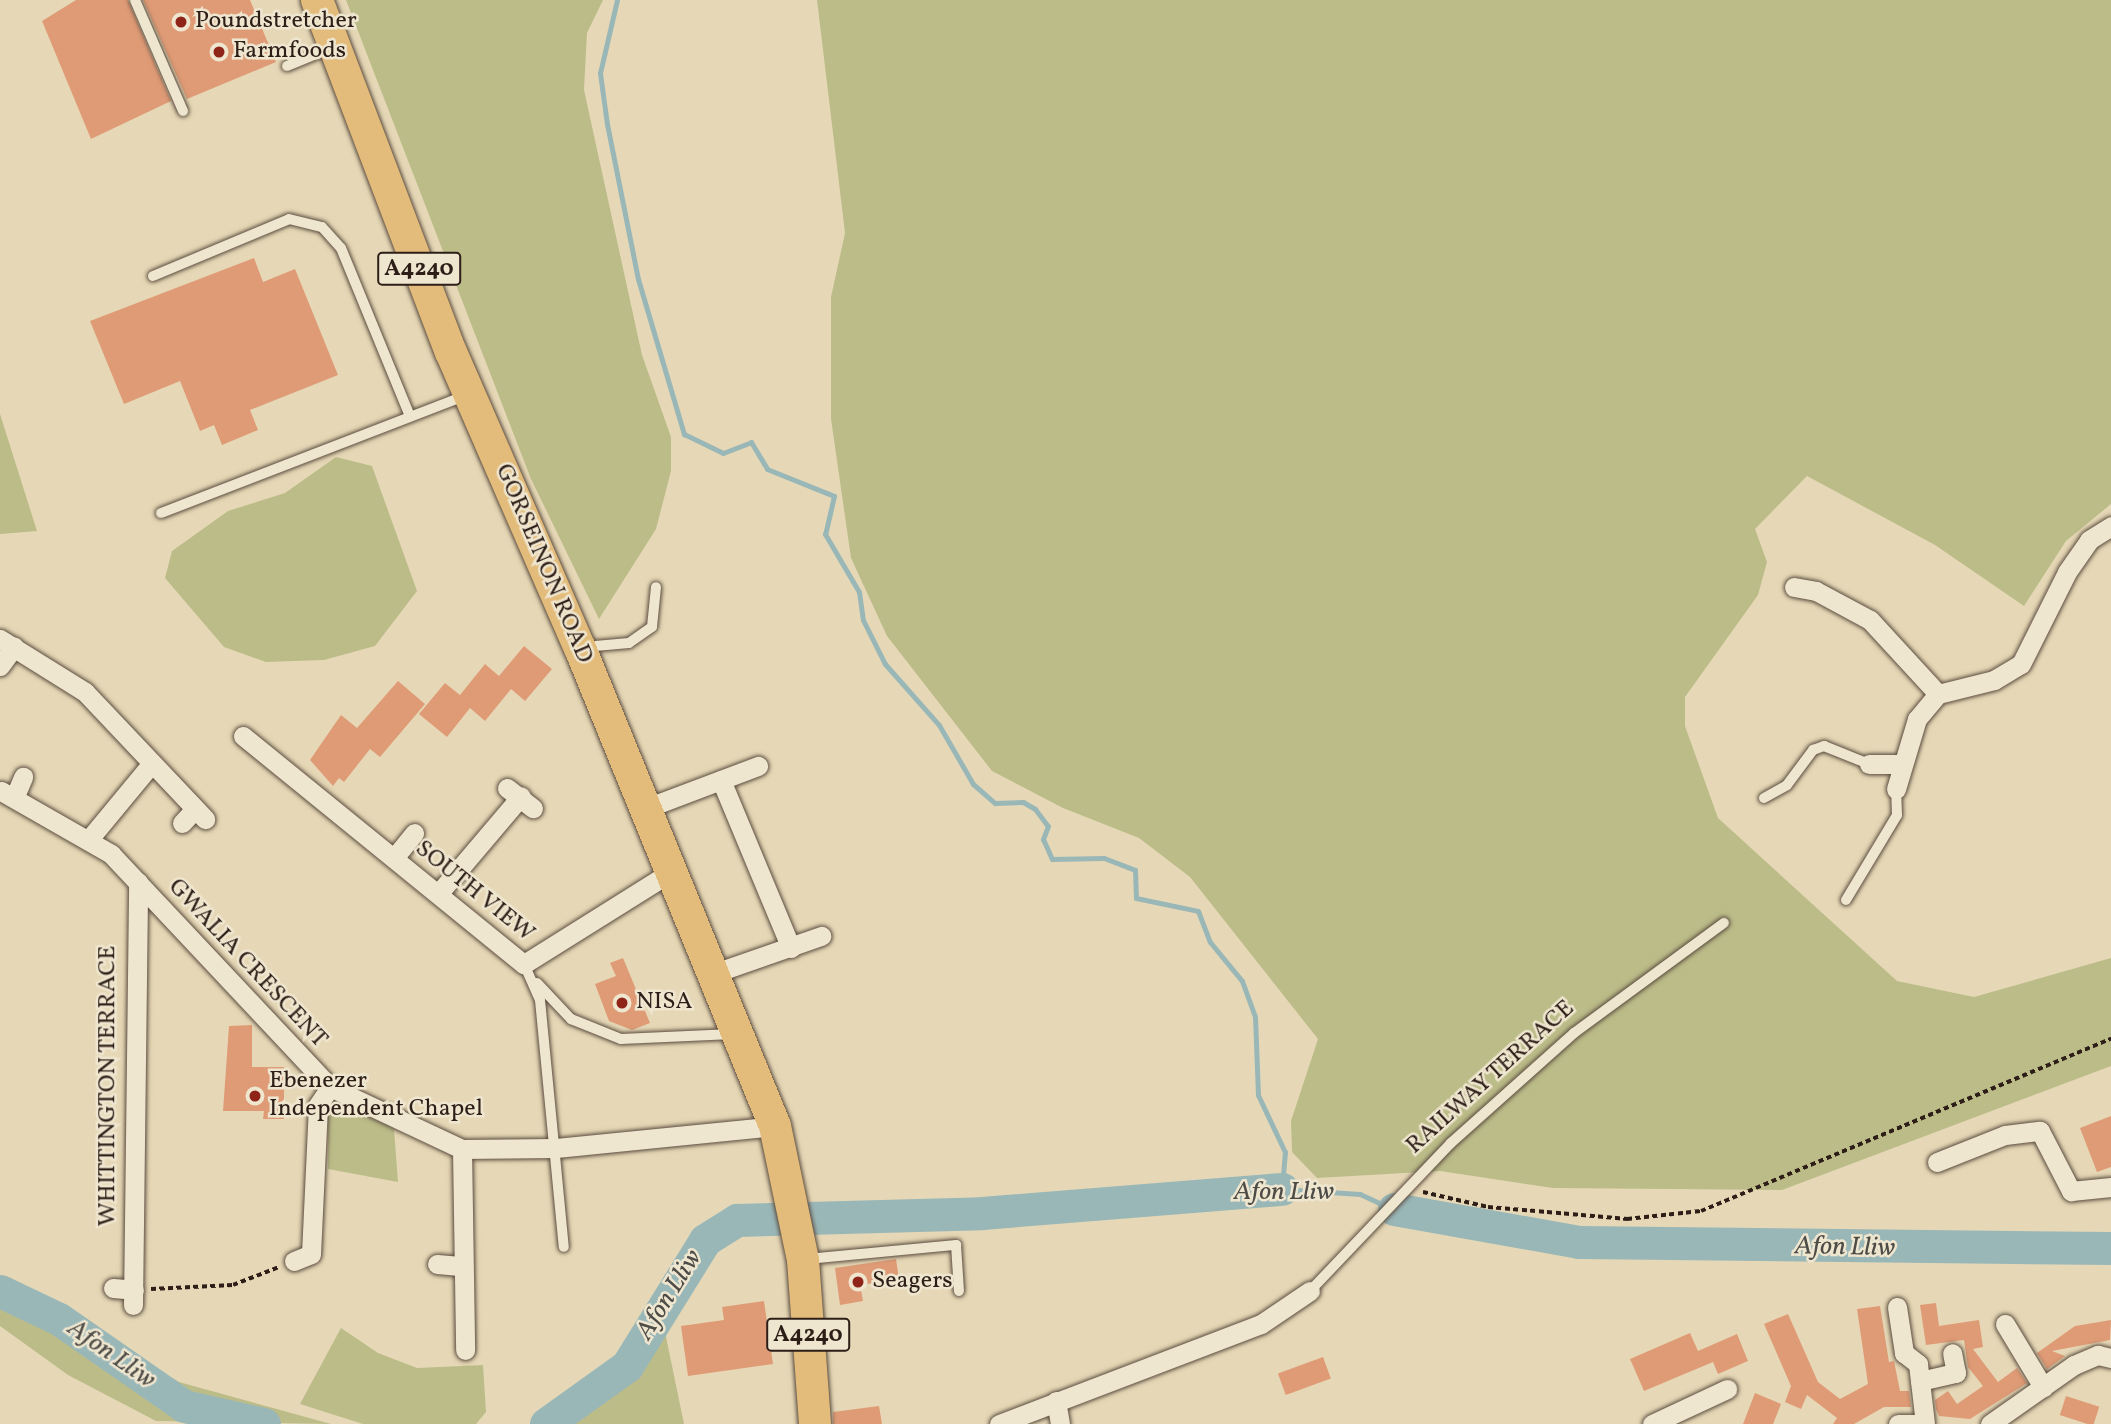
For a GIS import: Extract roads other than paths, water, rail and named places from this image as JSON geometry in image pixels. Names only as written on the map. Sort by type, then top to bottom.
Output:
[{"type":"main road","name":"GORSEINON ROAD","points":[[317,0],[469,394],[580,648],[709,975],[775,1126]]},
{"type":"main road","name":"A4240","points":[[775,1126],[802,1253],[815,1424]]},
{"type":"street","points":[[1896,789],[1898,764],[1917,719],[1938,694],[1994,680],[2021,664],[2067,572],[2089,540],[2111,526]]},
{"type":"street","points":[[1794,587],[1818,584],[1870,620],[1938,694]]},
{"type":"street","points":[[0,666],[7,643],[85,692],[152,764],[194,818]]},
{"type":"street","name":"SOUTH VIEW","points":[[243,736],[265,743],[394,859],[524,964],[668,873]]},
{"type":"street","points":[[90,838],[152,764]]},
{"type":"street","points":[[1869,764],[1898,764]]},
{"type":"street","points":[[644,809],[758,766]]},
{"type":"street","points":[[8,794],[23,777]]},
{"type":"street","points":[[721,780],[791,948]]},
{"type":"street","name":"GWALIA CRESCENT","points":[[8,794],[90,838],[138,882],[330,1087],[462,1149],[556,1148],[775,1126]]},
{"type":"street","points":[[438,894],[520,797]]},
{"type":"street","points":[[394,859],[414,833]]},
{"type":"street","name":"WHITTINGTON TERRACE","points":[[113,1288],[134,1297],[138,882]]},
{"type":"street","points":[[709,975],[821,936]]},
{"type":"street","points":[[294,1261],[311,1254],[318,1105],[330,1087]]},
{"type":"street","points":[[1937,1162],[2005,1135],[2040,1131],[2071,1191],[2111,1186]]},
{"type":"street","points":[[462,1149],[460,1266],[465,1350]]},
{"type":"street","points":[[437,1264],[460,1266]]},
{"type":"street","points":[[999,1424],[1261,1324],[1310,1291]]},
{"type":"street","points":[[1897,1307],[1904,1353],[1918,1364],[1925,1424]]},
{"type":"street","points":[[2005,1324],[2043,1387]]},
{"type":"street","points":[[1920,1381],[1956,1373],[1952,1353]]},
{"type":"street","points":[[1990,1424],[2074,1365],[2098,1355],[2111,1358]]},
{"type":"street","points":[[1652,1424],[1727,1389]]},
{"type":"street","points":[[1056,1401],[1060,1424]]},
{"type":"street","points":[[1898,1424],[1916,1424]]},
{"type":"lane","points":[[135,0],[183,111]]},
{"type":"lane","points":[[287,66],[335,47]]},
{"type":"lane","points":[[153,276],[289,219],[322,227],[341,248],[410,416]]},
{"type":"lane","points":[[161,513],[469,394]]},
{"type":"lane","points":[[580,648],[629,643],[652,627],[656,587]]},
{"type":"lane","points":[[1764,798],[1787,785],[1813,750],[1824,746],[1869,764]]},
{"type":"lane","points":[[1846,900],[1897,815],[1896,789]]},
{"type":"lane","name":"RAILWAY TERRACE","points":[[1310,1291],[1403,1192],[1574,1032],[1724,923]]},
{"type":"lane","points":[[524,964],[571,1019],[621,1039],[734,1034]]},
{"type":"lane","points":[[537,982],[564,1247]]},
{"type":"lane","points":[[802,1253],[956,1245],[959,1291]]},
{"type":"waterway","points":[[617,0],[600,73],[607,124],[638,279],[684,434],[723,453],[751,442],[767,469],[834,496],[825,534],[859,592],[863,620],[885,664],[939,725],[973,784],[995,803],[1023,802],[1035,809],[1048,826],[1043,839],[1052,859],[1104,858],[1135,870],[1136,898],[1198,911],[1210,942],[1242,981],[1255,1017],[1258,1095],[1285,1152],[1282,1189],[1360,1194],[1390,1208]]},
{"type":"waterway","name":"Afon Lliw","points":[[546,1424],[627,1366],[705,1240],[737,1220],[982,1213],[1282,1189]]},
{"type":"waterway","name":"Afon Lliw","points":[[1394,1209],[1579,1242],[2111,1248]]},
{"type":"waterway","name":"Afon Lliw","points":[[0,1291],[59,1319],[184,1406],[264,1424]]},
{"type":"place","name":"Poundstretcher","points":[[181,22]]},
{"type":"place","name":"Farmfoods","points":[[219,52]]},
{"type":"place","name":"NISA","points":[[622,1003]]},
{"type":"place","name":"Ebenezer Independent Chapel","points":[[255,1096]]},
{"type":"place","name":"Seagers","points":[[858,1282]]}]
